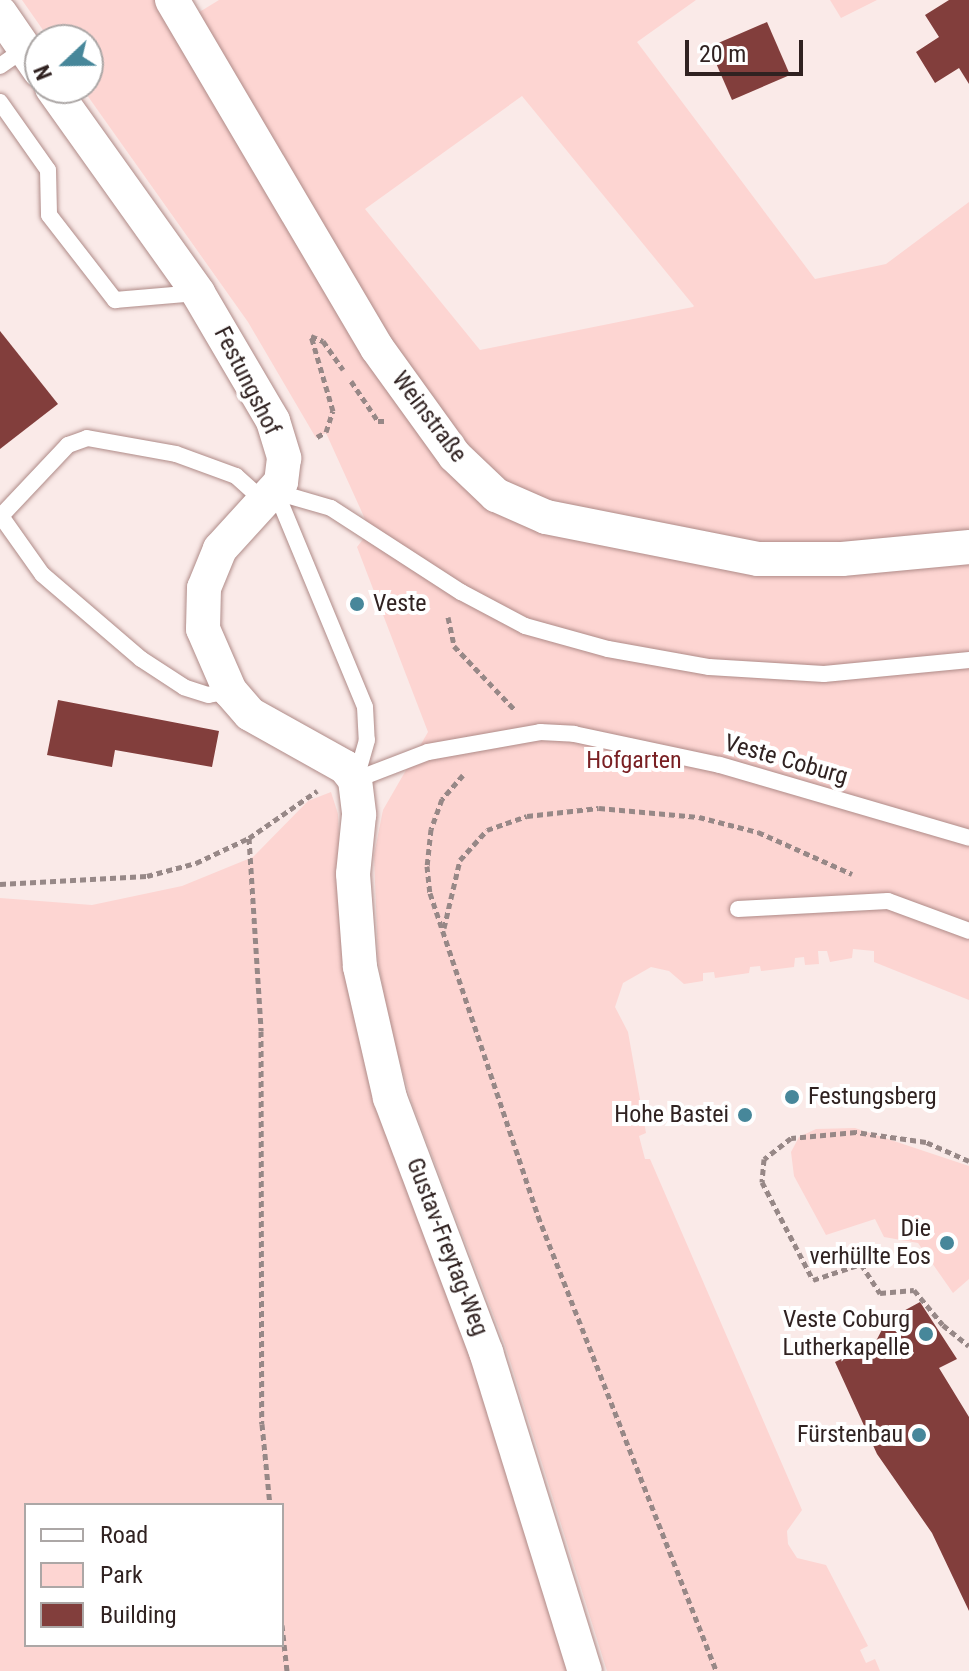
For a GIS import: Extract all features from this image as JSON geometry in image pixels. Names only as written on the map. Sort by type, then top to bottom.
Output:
[{"type":"street","name":"Weinstraße","points":[[172,0],[377,348],[455,456],[496,495],[546,517],[758,559],[842,559],[969,547]]},
{"type":"street","points":[[0,13],[21,62]]},
{"type":"street","name":"Festungshof","points":[[63,104],[198,293],[273,421],[285,468],[271,498]]},
{"type":"street","points":[[271,498],[220,549],[204,588],[203,629],[230,691],[250,714],[345,767],[355,780]]},
{"type":"street","name":"Gustav-Freytag-Weg","points":[[355,780],[359,815],[353,874],[360,967],[390,1098],[486,1352],[585,1671]]},
{"type":"lane","points":[[0,102],[48,170],[49,215],[115,300],[198,293]]},
{"type":"lane","points":[[230,691],[208,695],[196,691],[141,659],[42,574],[1,516],[68,445],[87,438],[176,454],[236,476],[271,498],[331,508],[461,592],[525,626],[608,649],[709,667],[824,674],[969,660]]},
{"type":"lane","points":[[271,498],[365,707],[367,740],[355,780]]},
{"type":"lane","name":"Veste Coburg","points":[[355,780],[428,752],[540,732],[574,734],[720,765],[969,838]]},
{"type":"lane","points":[[738,909],[888,901],[969,931]]},
{"type":"path","points":[[316,438],[326,432],[333,411],[311,336],[323,341],[378,421],[392,420]]},
{"type":"path","points":[[461,592],[448,617],[454,646],[474,673],[540,732]]},
{"type":"path","points":[[492,741],[442,799],[431,829],[427,866],[443,929],[538,1216],[716,1671]]},
{"type":"path","points":[[0,884],[147,876],[196,863],[249,838],[322,787],[355,780]]},
{"type":"path","points":[[443,929],[460,860],[487,830],[527,816],[599,808],[699,817],[758,832],[833,862],[888,901]]},
{"type":"path","points":[[249,838],[261,1031],[262,1424],[270,1503]]},
{"type":"path","points":[[969,1161],[926,1142],[856,1132],[791,1138],[764,1159],[762,1182],[813,1280],[861,1264],[880,1293],[914,1290],[943,1325],[969,1346]]},
{"type":"path","points":[[284,1643],[287,1671]]},
{"type":"green space","name":"Hofgarten","points":[[22,0],[159,0],[175,27],[219,0],[696,0],[637,42],[815,279],[886,264],[969,202],[969,1000],[874,962],[874,951],[853,949],[852,958],[830,962],[827,951],[818,951],[819,964],[805,965],[804,957],[795,958],[794,967],[761,971],[760,966],[750,967],[749,973],[715,978],[714,972],[703,973],[703,981],[684,984],[669,971],[651,967],[623,983],[615,1007],[628,1032],[646,1133],[639,1136],[645,1159],[650,1159],[802,1510],[787,1531],[788,1544],[797,1558],[826,1565],[868,1646],[860,1650],[866,1663],[875,1659],[880,1671],[607,1671],[505,1345],[412,1103],[389,1025],[378,959],[374,855],[383,810],[428,732],[357,547],[370,530],[326,433],[316,438],[248,322],[93,104],[104,104],[104,24],[39,24]],"holes":[[[522,96],[693,307],[480,350],[365,209]]]},
{"type":"green space","points":[[830,0],[877,0],[841,18]]},
{"type":"green space","points":[[331,792],[338,814],[345,976],[471,1346],[568,1671],[0,1671],[0,898],[92,905],[182,886],[253,857],[308,801]]},
{"type":"green space","points":[[855,1128],[969,1166],[969,1279],[953,1293],[918,1243],[884,1237],[875,1219],[826,1235],[794,1176],[791,1152],[799,1137],[816,1129]]},
{"type":"building","points":[[949,0],[969,0],[969,84],[959,68],[935,83],[916,52],[939,37],[925,15]]},
{"type":"building","points":[[767,22],[790,75],[732,100],[709,47]]},
{"type":"building","points":[[0,331],[58,404],[0,449]]},
{"type":"building","points":[[58,700],[219,731],[212,767],[115,750],[112,767],[47,755]]},
{"type":"building","name":"Fürstenbau","points":[[920,1302],[957,1359],[939,1368],[969,1417],[969,1611],[932,1533],[877,1454],[835,1362],[875,1343],[887,1320]]},
{"type":"place","name":"Veste","points":[[357,604]]},
{"type":"place","name":"Festungsberg","points":[[792,1097]]},
{"type":"place","name":"Hohe Bastei","points":[[745,1115]]},
{"type":"place","name":"Die verhüllte Eos","points":[[947,1243]]},
{"type":"place","name":"Veste Coburg Lutherkapelle","points":[[926,1334]]},
{"type":"place","name":"Fürstenbau","points":[[919,1435]]}]
